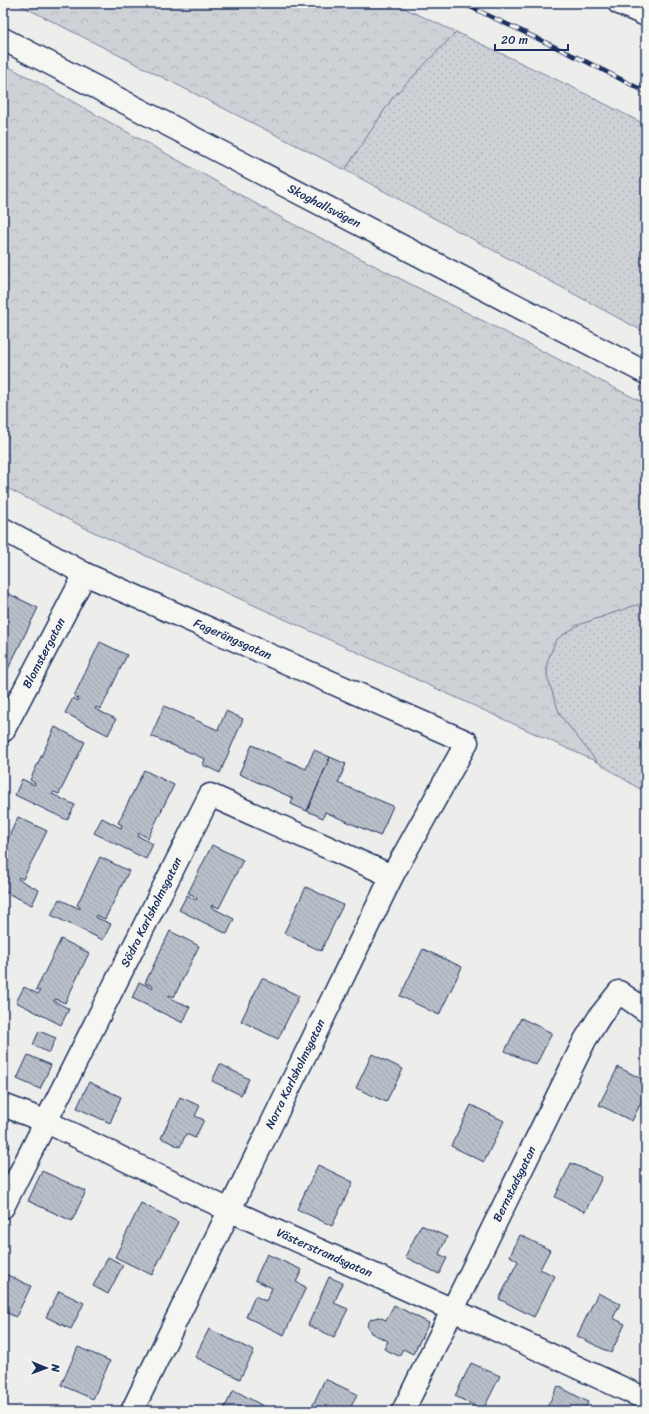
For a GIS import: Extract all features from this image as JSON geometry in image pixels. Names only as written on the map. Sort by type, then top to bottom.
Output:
[{"type":"street","points":[[619,3],[646,15]]},
{"type":"street","name":"Skoghallsvägen","points":[[3,39],[646,373]]},
{"type":"street","name":"Fagerängsgatan","points":[[3,529],[85,574],[467,742]]},
{"type":"street","name":"Blomstergatan","points":[[6,719],[85,574]]},
{"type":"street","name":"Norra Karlsholmsgatan","points":[[132,1411],[392,876],[467,742]]},
{"type":"street","name":"Södra Karlsholmsgatan","points":[[3,1207],[210,794],[392,876]]},
{"type":"street","name":"Bernstadsgatan","points":[[402,1411],[585,1040],[600,1016],[619,992],[646,1011]]},
{"type":"street","name":"Västerstrandsgatan","points":[[3,1105],[45,1121],[229,1210],[453,1310],[646,1400]]},
{"type":"green space","points":[[16,3],[393,3],[456,32],[393,97],[345,170]]},
{"type":"green space","points":[[456,32],[574,88],[646,125],[646,333],[345,170],[393,97]]},
{"type":"green space","points":[[3,64],[289,222],[646,404],[646,603],[578,625],[556,640],[547,662],[547,677],[560,715],[597,762],[85,528],[3,486]]},
{"type":"green space","points":[[646,603],[646,793],[597,762],[560,715],[547,677],[547,662],[556,640],[578,625]]},
{"type":"building","points":[[3,591],[38,608],[6,673],[3,671]]},
{"type":"building","points":[[100,642],[127,655],[101,709],[96,707],[95,709],[116,719],[108,735],[65,713],[73,698],[78,701],[79,699],[74,696]]},
{"type":"building","points":[[164,706],[218,730],[226,711],[243,719],[220,773],[203,765],[205,759],[151,736]]},
{"type":"building","points":[[55,727],[85,742],[59,794],[54,792],[52,794],[75,805],[67,820],[15,795],[22,779],[34,785],[35,783],[30,780]]},
{"type":"building","points":[[252,745],[306,769],[314,750],[330,757],[307,811],[291,804],[293,798],[239,774]]},
{"type":"building","points":[[330,757],[346,764],[338,783],[393,806],[380,836],[325,812],[323,818],[307,811]]},
{"type":"building","points":[[144,770],[174,785],[148,838],[139,833],[138,836],[153,844],[146,859],[94,833],[102,818],[121,828],[122,825],[118,823]]},
{"type":"building","points":[[18,817],[47,831],[23,879],[19,877],[18,879],[39,890],[32,905],[3,891],[3,849]]},
{"type":"building","points":[[212,845],[243,860],[219,908],[212,905],[211,907],[234,919],[227,934],[179,910],[187,895],[196,900],[197,897],[188,893]]},
{"type":"building","points":[[100,857],[129,871],[105,919],[96,915],[95,917],[111,924],[103,940],[51,915],[59,899],[80,909],[77,905]]},
{"type":"building","points":[[306,887],[343,905],[321,951],[284,933]]},
{"type":"building","points":[[3,911],[7,913],[3,921]]},
{"type":"building","points":[[170,931],[199,946],[174,997],[169,995],[168,997],[190,1007],[183,1023],[132,998],[139,982],[152,988],[153,986],[145,983]]},
{"type":"building","points":[[61,939],[89,953],[65,1003],[55,999],[54,1001],[69,1009],[61,1025],[16,1002],[24,987],[38,994],[40,991],[36,990]]},
{"type":"building","points":[[423,949],[462,967],[439,1015],[400,996]]},
{"type":"building","points":[[262,978],[299,996],[278,1039],[241,1021]]},
{"type":"building","points":[[521,1018],[552,1033],[536,1065],[505,1051]]},
{"type":"building","points":[[39,1031],[56,1038],[49,1053],[33,1045]]},
{"type":"building","points":[[372,1054],[403,1069],[386,1102],[356,1088]]},
{"type":"building","points":[[28,1055],[51,1065],[40,1089],[17,1079]]},
{"type":"building","points":[[220,1064],[249,1079],[241,1095],[212,1081]]},
{"type":"building","points":[[618,1067],[646,1081],[646,1092],[632,1121],[599,1105]]},
{"type":"building","points":[[89,1082],[121,1097],[110,1123],[77,1108]]},
{"type":"building","points":[[180,1097],[200,1106],[195,1116],[204,1120],[195,1138],[186,1134],[180,1147],[161,1138]]},
{"type":"building","points":[[471,1105],[504,1121],[484,1162],[451,1146]]},
{"type":"building","points":[[3,1141],[10,1144],[3,1159]]},
{"type":"building","points":[[571,1163],[602,1177],[585,1212],[555,1197]]},
{"type":"building","points":[[318,1165],[353,1182],[332,1226],[297,1209]]},
{"type":"building","points":[[42,1171],[86,1191],[72,1221],[28,1201]]},
{"type":"building","points":[[141,1203],[178,1222],[152,1275],[115,1257]]},
{"type":"building","points":[[421,1225],[447,1237],[439,1254],[447,1258],[439,1274],[405,1257]]},
{"type":"building","points":[[520,1235],[550,1250],[540,1269],[555,1276],[534,1317],[499,1299],[518,1261],[510,1256]]},
{"type":"building","points":[[267,1254],[302,1270],[296,1282],[306,1287],[284,1335],[246,1317],[255,1296],[266,1301],[272,1288],[255,1280]]},
{"type":"building","points":[[108,1257],[123,1265],[108,1294],[93,1286]]},
{"type":"building","points":[[3,1273],[31,1286],[16,1317],[3,1311]]},
{"type":"building","points":[[329,1277],[343,1283],[334,1303],[348,1309],[334,1337],[308,1325]]},
{"type":"building","points":[[59,1291],[84,1303],[71,1329],[46,1317]]},
{"type":"building","points":[[598,1293],[620,1304],[613,1318],[625,1324],[611,1353],[577,1336]]},
{"type":"building","points":[[394,1305],[429,1323],[413,1354],[403,1349],[399,1356],[384,1349],[388,1341],[371,1333],[367,1325],[371,1319],[379,1317],[386,1320]]},
{"type":"building","points":[[209,1329],[254,1351],[240,1379],[195,1357]]},
{"type":"building","points":[[78,1347],[110,1361],[93,1399],[61,1385]]},
{"type":"building","points":[[471,1363],[500,1376],[483,1410],[455,1396]]},
{"type":"building","points":[[325,1379],[357,1394],[349,1411],[310,1411]]},
{"type":"building","points":[[558,1386],[588,1402],[584,1411],[545,1411]]},
{"type":"building","points":[[234,1390],[265,1407],[263,1411],[223,1410]]},
{"type":"railway","points":[[462,3],[587,62],[646,92]]}]
